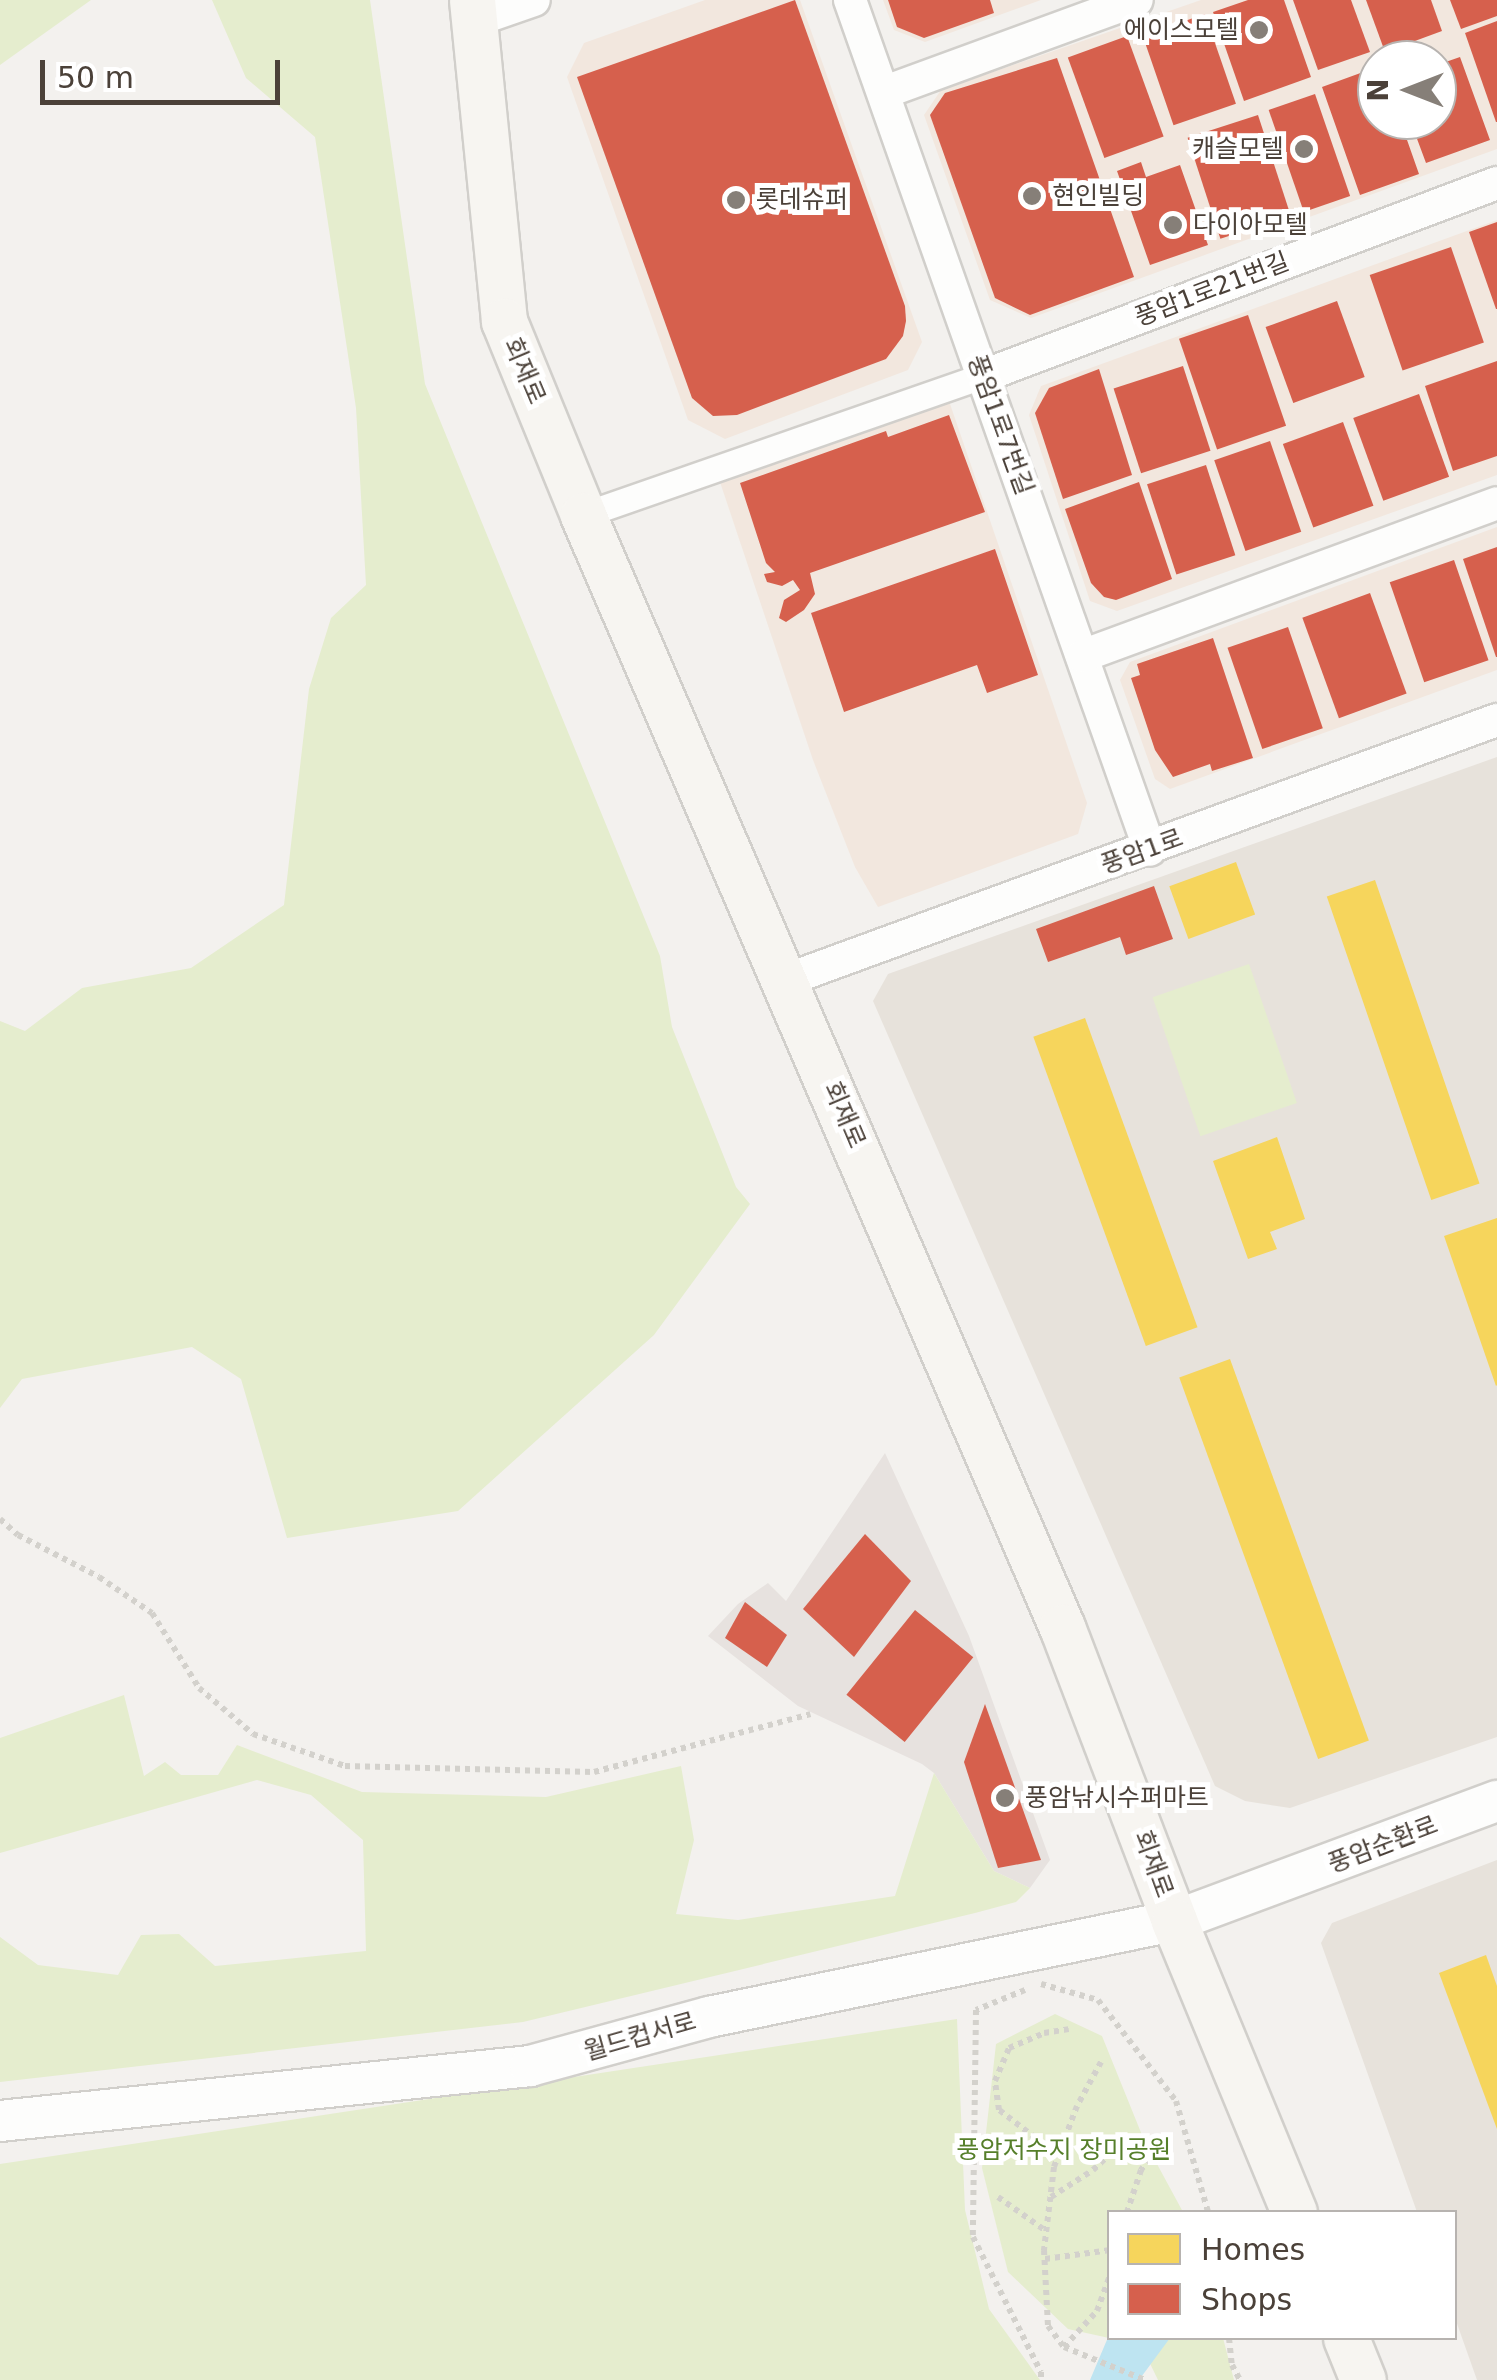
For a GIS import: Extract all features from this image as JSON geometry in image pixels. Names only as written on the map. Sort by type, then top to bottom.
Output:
[{"type":"main road","name":"회재로","points":[[474,10],[504,321],[583,515],[1062,1627],[1174,1921],[1293,2210]]},
{"type":"main road","points":[[1347,2340],[1363,2380]]},
{"type":"street","points":[[474,10],[534,0]]},
{"type":"street","name":"풍암1로7번길","points":[[850,0],[1150,850]]},
{"type":"street","points":[[884,92],[1137,0]]},
{"type":"street","name":"풍암1로21번길","points":[[983,376],[1497,183]]},
{"type":"street","points":[[583,515],[983,376]]},
{"type":"street","points":[[1082,656],[1497,504]]},
{"type":"street","name":"풍암1로","points":[[786,980],[1497,720]]},
{"type":"street","name":"풍암순환로","points":[[1269,1888],[1497,1801]]},
{"type":"street","name":"월드컵서로","points":[[0,2121],[530,2066],[709,2017],[1174,1921],[1269,1888]]},
{"type":"path","points":[[0,1519],[18,1535],[99,1577],[152,1613],[198,1688],[253,1734],[345,1766],[594,1772],[810,1714]]},
{"type":"path","points":[[1041,2380],[1041,2372],[973,2238],[976,2010],[1040,1984],[1098,2000],[1176,2101],[1207,2210]]},
{"type":"path","points":[[1058,2156],[999,2110],[996,2080],[1009,2048],[1044,2033],[1068,2029]]},
{"type":"path","points":[[1101,2062],[1076,2106],[1058,2156],[1046,2231],[1048,2326],[1064,2347],[1145,2380]]},
{"type":"path","points":[[1050,2196],[1093,2170],[1128,2137],[1149,2160],[1141,2170],[1127,2210]]},
{"type":"path","points":[[998,2198],[1046,2231]]},
{"type":"path","points":[[1045,2259],[1107,2250]]},
{"type":"path","points":[[1064,2347],[1097,2311],[1107,2283]]},
{"type":"path","points":[[1229,2340],[1232,2365],[1240,2380]]},
{"type":"shaded area","points":[[705,0],[800,0],[922,342],[908,370],[725,439],[688,420],[567,77],[584,43]]},
{"type":"shaded area","points":[[883,0],[1041,0],[925,42],[894,30]]},
{"type":"shaded area","points":[[1201,0],[1497,0],[1497,149],[1031,318],[990,300],[924,115],[941,90]]},
{"type":"shaded area","points":[[1497,220],[1497,475],[1117,611],[1090,601],[1029,415],[1041,386]]},
{"type":"shaded area","points":[[949,401],[1087,803],[1078,834],[878,907],[855,867],[813,760],[720,482]]},
{"type":"shaded area","points":[[1497,527],[1497,670],[1170,789],[1155,779],[1120,680],[1130,662]]},
{"type":"shaded area","points":[[1497,757],[1497,1737],[1290,1808],[1245,1801],[1215,1786],[873,1001],[888,974]]},
{"type":"shaded area","points":[[885,1453],[969,1636],[1050,1860],[1030,1888],[994,1871],[934,1773],[798,1706],[708,1636],[738,1604],[768,1583],[786,1601]]},
{"type":"shaded area","points":[[1497,1860],[1497,2380],[1477,2380],[1457,2324],[1457,2210],[1416,2210],[1321,1943],[1332,1923]]},
{"type":"green space","points":[[0,0],[91,0],[0,65]]},
{"type":"green space","points":[[212,0],[370,0],[425,384],[660,956],[672,1027],[736,1187],[750,1204],[654,1335],[458,1511],[287,1538],[241,1379],[192,1347],[22,1379],[0,1408],[0,1021],[25,1031],[82,988],[191,968],[284,905],[309,689],[331,618],[366,585],[356,408],[315,137],[246,78]]},
{"type":"green space","points":[[1249,964],[1297,1103],[1200,1136],[1153,997]]},
{"type":"green space","points":[[124,1695],[144,1776],[165,1762],[181,1775],[218,1775],[237,1745],[362,1792],[546,1797],[681,1766],[694,1840],[676,1914],[738,1920],[895,1896],[934,1773],[994,1871],[1030,1888],[1016,1902],[975,1913],[523,2022],[0,2082],[0,1937],[38,1965],[118,1975],[141,1935],[179,1934],[215,1966],[366,1951],[363,1840],[311,1795],[257,1780],[0,1853],[0,1738]]},
{"type":"green space","name":"풍암저수지 장미공원","points":[[1055,2014],[1102,2036],[1144,2140],[1182,2210],[1107,2210],[1107,2338],[1068,2329],[1008,2272],[982,2168],[996,2044]]},
{"type":"green space","points":[[957,2019],[965,2210],[989,2309],[1040,2380],[0,2380],[0,2164]]},
{"type":"green space","name":"풍암저수지 장미공원","points":[[1118,2340],[1224,2340],[1234,2380],[1158,2380],[1141,2345]]},
{"type":"water","points":[[1107,2340],[1169,2340],[1139,2380],[1090,2380]]},
{"type":"building: Homes","points":[[1236,862],[1255,915],[1188,939],[1169,886]]},
{"type":"building: Homes","points":[[1375,880],[1480,1184],[1431,1200],[1327,897]]},
{"type":"building: Homes","points":[[1085,1018],[1198,1327],[1146,1346],[1033,1037]]},
{"type":"building: Homes","points":[[1277,1137],[1305,1219],[1270,1232],[1277,1249],[1248,1259],[1213,1161]]},
{"type":"building: Homes","points":[[1497,1218],[1497,1385],[1496,1386],[1444,1236]]},
{"type":"building: Homes","points":[[1230,1359],[1369,1741],[1318,1759],[1179,1377]]},
{"type":"building: Homes","points":[[1486,1955],[1497,1986],[1497,2129],[1439,1973]]},
{"type":"building: Shops","points":[[795,0],[905,306],[906,321],[903,336],[886,359],[737,415],[713,416],[692,398],[577,77]]},
{"type":"building: Shops","points":[[888,0],[990,0],[994,13],[924,38],[897,27]]},
{"type":"building: Shops","points":[[1248,0],[1284,0],[1311,77],[1244,101],[1213,12]]},
{"type":"building: Shops","points":[[1293,0],[1351,0],[1366,40],[1357,40],[1357,56],[1318,70]]},
{"type":"building: Shops","points":[[1366,0],[1431,0],[1442,31],[1418,40],[1381,40]]},
{"type":"building: Shops","points":[[1450,0],[1497,0],[1497,16],[1461,29]]},
{"type":"building: Shops","points":[[1205,14],[1236,104],[1174,125],[1143,35]]},
{"type":"building: Shops","points":[[1497,21],[1497,122],[1496,122],[1465,33]]},
{"type":"building: Shops","points":[[1127,36],[1164,137],[1104,158],[1068,58]]},
{"type":"building: Shops","points":[[1460,57],[1490,140],[1426,163],[1417,140],[1457,140]]},
{"type":"building: Shops","name":"현인빌딩","points":[[1057,58],[1134,277],[1030,315],[995,298],[930,115],[945,93]]},
{"type":"building: Shops","points":[[1357,74],[1357,140],[1407,140],[1419,174],[1360,195],[1322,87]]},
{"type":"building: Shops","points":[[1315,94],[1350,196],[1304,212],[1269,110]]},
{"type":"building: Shops","points":[[1258,115],[1291,216],[1220,239],[1188,138]]},
{"type":"building: Shops","points":[[1141,162],[1146,177],[1180,165],[1208,245],[1150,265],[1117,171]]},
{"type":"building: Shops","points":[[1497,222],[1497,309],[1496,309],[1469,232]]},
{"type":"building: Shops","points":[[1451,247],[1484,342],[1403,370],[1370,275]]},
{"type":"building: Shops","points":[[1337,301],[1365,377],[1293,403],[1266,327]]},
{"type":"building: Shops","points":[[1248,315],[1286,426],[1217,449],[1179,339]]},
{"type":"building: Shops","points":[[1497,361],[1497,456],[1453,471],[1425,386]]},
{"type":"building: Shops","points":[[1183,366],[1211,451],[1141,473],[1114,389]]},
{"type":"building: Shops","points":[[1099,369],[1132,475],[1063,499],[1035,413],[1049,388]]},
{"type":"building: Shops","points":[[1419,394],[1449,477],[1383,501],[1353,418]]},
{"type":"building: Shops","points":[[949,415],[985,512],[810,573],[815,594],[804,610],[786,622],[779,618],[784,600],[800,590],[793,580],[782,586],[767,582],[764,574],[775,572],[766,563],[740,483],[886,431],[888,437]]},
{"type":"building: Shops","points":[[1343,422],[1373,506],[1313,528],[1283,444]]},
{"type":"building: Shops","points":[[1270,441],[1301,532],[1245,551],[1214,460]]},
{"type":"building: Shops","points":[[1206,465],[1235,555],[1176,575],[1147,484]]},
{"type":"building: Shops","points":[[1139,482],[1172,579],[1116,600],[1104,597],[1091,583],[1065,509]]},
{"type":"building: Shops","points":[[1497,547],[1497,657],[1496,657],[1463,559]]},
{"type":"building: Shops","points":[[995,549],[1038,675],[987,693],[977,665],[844,712],[811,613]]},
{"type":"building: Shops","points":[[1454,560],[1489,660],[1424,682],[1390,582]]},
{"type":"building: Shops","points":[[1370,593],[1407,694],[1339,718],[1302,618]]},
{"type":"building: Shops","points":[[1288,627],[1323,728],[1262,749],[1227,648]]},
{"type":"building: Shops","points":[[1213,638],[1253,758],[1212,771],[1210,764],[1173,777],[1155,750],[1131,678],[1140,675],[1137,664]]},
{"type":"building: Shops","points":[[1154,886],[1173,939],[1126,955],[1120,937],[1048,962],[1036,929]]},
{"type":"building: Shops","points":[[865,1534],[911,1581],[854,1657],[803,1609]]},
{"type":"building: Shops","points":[[745,1602],[787,1635],[767,1667],[725,1638]]},
{"type":"building: Shops","points":[[915,1610],[973,1657],[905,1742],[846,1695]]},
{"type":"building: Shops","points":[[985,1704],[1041,1860],[998,1868],[964,1762]]},
{"type":"place","name":"에이스모텔","points":[[1259,30]]},
{"type":"place","name":"캐슬모텔","points":[[1304,149]]},
{"type":"place","name":"현인빌딩","points":[[1032,196]]},
{"type":"place","name":"롯데슈퍼","points":[[736,200]]},
{"type":"place","name":"다이아모텔","points":[[1173,225]]},
{"type":"place","name":"풍암낚시수퍼마트","points":[[1005,1798]]}]
